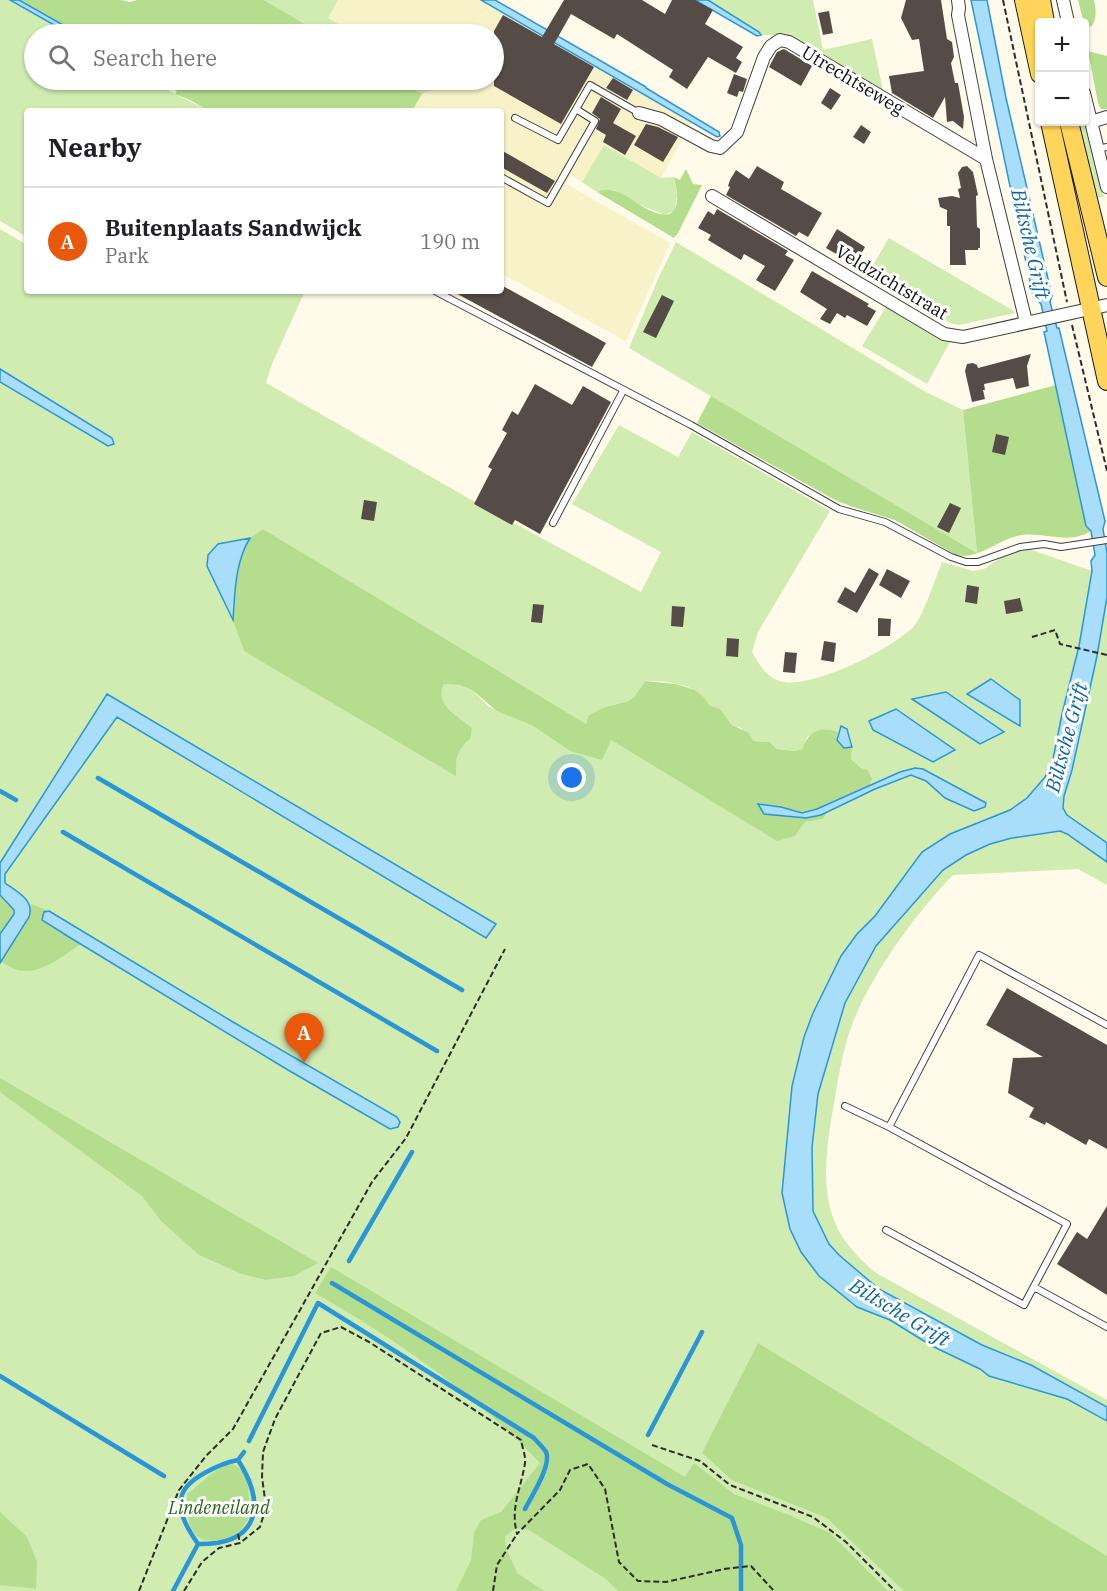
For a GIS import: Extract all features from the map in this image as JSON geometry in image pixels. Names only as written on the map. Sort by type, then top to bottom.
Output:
[{"type":"main road","points":[[1024,0],[1040,72]]},
{"type":"main road","points":[[1041,0],[1044,18]]},
{"type":"main road","points":[[1051,126],[1099,307],[1107,381]]},
{"type":"main road","points":[[1070,126],[1107,277]]},
{"type":"street","points":[[958,0],[958,15],[986,159],[1026,322]]},
{"type":"street","points":[[1063,0],[1067,18]]},
{"type":"street","name":"Utrechtseweg","points":[[639,113],[661,119],[711,146],[720,148],[737,132],[764,57],[771,46],[780,40],[789,42],[986,159]]},
{"type":"street","points":[[1089,114],[1102,148],[1107,187]]},
{"type":"street","points":[[1091,122],[1107,117]]},
{"type":"street","name":"Veldzichtstraat","points":[[712,196],[944,334],[963,337],[1069,313]]},
{"type":"street","points":[[1069,313],[1099,307]]},
{"type":"lane","points":[[515,118],[558,140],[590,85],[639,113]]},
{"type":"lane","points":[[504,179],[548,202],[595,121],[576,109]]},
{"type":"lane","points":[[441,294],[690,425],[839,509],[885,522],[951,557],[966,562],[986,560],[1006,550],[1020,547],[1044,544],[1060,548],[1107,540]]},
{"type":"lane","points":[[553,523],[623,391]]},
{"type":"lane","points":[[889,1127],[979,955],[1107,1025]]},
{"type":"lane","points":[[845,1106],[889,1127],[1067,1224],[1024,1305],[886,1230]]},
{"type":"lane","points":[[1034,1287],[1107,1327]]},
{"type":"path","points":[[1004,0],[1069,313],[1107,471]]},
{"type":"path","points":[[1032,637],[1055,630],[1060,644],[1107,656]]},
{"type":"path","points":[[139,1591],[179,1490],[206,1456],[233,1429],[372,1182],[406,1138],[506,949]]},
{"type":"path","points":[[184,1591],[201,1563],[219,1548],[240,1543],[260,1527],[266,1507],[262,1477],[262,1452],[275,1419],[321,1334],[341,1327],[369,1341],[521,1440],[525,1461],[516,1492],[514,1522],[517,1534]]},
{"type":"path","points":[[652,1445],[700,1461],[730,1485],[813,1517],[846,1542],[895,1591]]},
{"type":"path","points":[[493,1591],[497,1565],[517,1534],[560,1490],[570,1470],[588,1464],[604,1489],[619,1562],[638,1581],[666,1582],[739,1566],[751,1566],[774,1591]]},
{"type":"path","points":[[239,1536],[240,1543]]},
{"type":"shaded area","points":[[338,0],[481,0],[692,122],[661,178],[604,145],[582,182],[571,175],[566,184],[670,243],[626,341],[504,275],[504,108],[414,108],[422,94],[431,90],[504,90],[504,24],[338,24],[327,18]]},
{"type":"green space","points":[[0,0],[10,0],[52,24],[24,24],[24,90],[168,90],[203,108],[24,108],[24,235],[0,221]]},
{"type":"green space","points":[[19,0],[121,0],[130,2],[137,0],[264,0],[305,24],[61,24]]},
{"type":"green space","points":[[264,0],[338,0],[328,18],[338,24],[305,24]]},
{"type":"green space","points":[[708,0],[813,0],[823,50],[872,39],[884,95],[778,35],[761,35]]},
{"type":"green space","points":[[1078,0],[1094,0],[1096,13],[1092,26],[1089,26],[1089,18],[1083,18]]},
{"type":"green space","points":[[1089,51],[1107,56],[1107,109],[1101,109]]},
{"type":"green space","points":[[175,90],[415,90],[422,94],[414,108],[204,108],[175,94],[177,91]]},
{"type":"green space","points":[[415,90],[432,90],[422,94]]},
{"type":"green space","points":[[1078,126],[1086,126],[1104,197],[1096,197]]},
{"type":"green space","points":[[604,145],[661,178],[674,177],[677,196],[675,211],[665,215],[638,204],[614,190],[597,192],[571,175],[582,182]]},
{"type":"green space","points":[[686,169],[693,184],[702,185],[674,238],[597,192],[615,191],[651,211],[670,214],[674,211],[677,202],[674,177],[680,180]]},
{"type":"green space","points":[[0,229],[24,243],[24,294],[304,294],[272,364],[266,383],[470,499],[641,592],[661,552],[572,504],[619,425],[678,457],[692,432],[830,511],[758,632],[752,652],[766,673],[780,681],[810,680],[830,674],[870,656],[904,635],[914,626],[921,614],[942,562],[973,571],[984,569],[1005,555],[1029,549],[1092,571],[1079,646],[1052,764],[1045,777],[1027,798],[1010,810],[977,822],[895,890],[875,916],[857,934],[841,957],[813,1013],[804,1037],[792,1086],[782,1193],[819,1276],[857,1307],[890,1320],[932,1346],[980,1369],[989,1376],[1067,1399],[1107,1421],[1107,1591],[0,1591],[0,382],[108,446],[113,445],[114,440],[0,369]],"holes":[[[263,529],[586,725],[588,716],[602,708],[628,701],[634,697],[645,681],[667,682],[691,688],[703,696],[711,707],[732,725],[741,728],[753,741],[770,742],[777,749],[794,751],[802,749],[808,736],[829,730],[838,732],[841,726],[847,728],[852,742],[851,759],[861,768],[823,819],[805,822],[795,836],[697,792],[611,740],[570,751],[533,726],[488,706],[472,690],[459,685],[444,684],[442,698],[445,704],[449,710],[472,728],[471,738],[459,750],[456,763],[244,651],[230,610],[210,572],[208,555],[250,538]],[[991,679],[1020,700],[1019,722],[968,693]]]},
{"type":"green space","points":[[889,238],[1015,313],[959,325],[950,323],[867,275]]},
{"type":"green space","points":[[676,242],[926,392],[963,410],[977,553],[629,348]]},
{"type":"green space","points":[[886,307],[937,338],[950,342],[927,384],[862,346]]},
{"type":"green space","points":[[1056,385],[1086,526],[1091,531],[1063,538],[1017,536],[979,553],[964,556],[956,555],[895,520],[835,500],[697,423],[711,396],[977,553],[963,410]]},
{"type":"green space","points":[[263,529],[586,724],[588,716],[602,708],[628,701],[634,697],[645,681],[676,684],[695,690],[710,706],[720,709],[732,725],[749,733],[753,741],[770,742],[777,749],[794,751],[802,749],[808,738],[820,730],[838,732],[837,740],[844,748],[852,747],[851,759],[861,768],[868,770],[872,779],[869,787],[848,803],[833,806],[823,819],[805,822],[795,836],[777,841],[611,740],[602,760],[570,751],[533,726],[497,711],[472,690],[459,685],[444,684],[442,698],[445,704],[449,710],[472,728],[471,738],[458,755],[456,776],[244,651],[233,620],[237,575],[242,551],[250,538]]},
{"type":"green space","points":[[1107,597],[1107,843],[1067,815],[1063,808],[1097,656]]},
{"type":"green space","points":[[1060,831],[1107,862],[1107,885],[1078,869],[953,875],[910,925],[897,944],[872,983],[853,1022],[845,1046],[829,1133],[826,1184],[830,1208],[842,1235],[857,1255],[876,1273],[1107,1400],[1107,1407],[1031,1365],[982,1345],[879,1289],[829,1244],[813,1212],[812,1147],[818,1094],[845,1003],[876,946],[943,870],[966,855],[990,844],[1012,838]]},
{"type":"green space","points":[[0,895],[14,910],[14,914],[0,934]]},
{"type":"green space","points":[[31,904],[49,911],[44,912],[42,920],[81,944],[49,965],[24,971],[1,962],[29,917]]},
{"type":"green space","points":[[0,1078],[318,1263],[294,1276],[266,1280],[242,1274],[199,1255],[161,1221],[142,1196],[0,1092]]},
{"type":"green space","points":[[331,1267],[685,1477],[694,1463],[734,1494],[830,1533],[888,1591],[618,1591],[606,1579],[529,1530],[519,1529],[513,1530],[505,1537],[506,1548],[517,1573],[544,1591],[456,1591],[471,1560],[474,1533],[481,1520],[501,1512],[540,1463],[462,1391],[405,1349],[315,1293]]},
{"type":"green space","points":[[758,1343],[1107,1556],[1107,1591],[904,1591],[827,1518],[732,1480],[702,1453]]},
{"type":"green space","name":"Lindeneiland","points":[[233,1464],[244,1471],[247,1479],[251,1515],[240,1530],[232,1536],[210,1541],[200,1538],[193,1531],[189,1521],[187,1494],[220,1468]]},
{"type":"green space","points":[[0,1512],[27,1537],[37,1562],[36,1589],[0,1585]]},
{"type":"water","points":[[10,0],[19,0],[61,24],[52,24]]},
{"type":"water","points":[[481,0],[495,0],[646,87],[719,132],[720,136],[717,137]]},
{"type":"water","points":[[695,0],[708,0],[761,35],[757,36]]},
{"type":"water","name":"Biltsche Grift","points":[[971,0],[987,0],[1006,98],[1052,296],[1050,302],[1057,328],[1059,328],[1105,521],[1103,529],[1107,553],[1107,597],[1097,656],[1063,808],[1067,815],[1107,843],[1107,862],[1060,831],[1012,838],[990,844],[966,855],[943,870],[876,946],[845,1003],[818,1094],[812,1147],[813,1211],[829,1244],[879,1289],[982,1345],[1031,1365],[1107,1407],[1107,1421],[1067,1399],[989,1376],[980,1369],[932,1346],[890,1320],[857,1307],[819,1276],[801,1252],[790,1229],[782,1193],[792,1086],[804,1037],[841,956],[857,934],[875,916],[922,852],[950,834],[1010,810],[1027,798],[1045,777],[1052,764],[1079,646],[1092,571],[1091,561],[1095,555],[1091,531],[1086,526],[1044,332],[1047,331],[1041,304],[1033,296]]},
{"type":"water","points":[[0,369],[112,438],[114,444],[108,446],[0,382]]},
{"type":"water","points":[[250,538],[241,557],[235,588],[233,620],[207,566],[208,555],[218,544]]},
{"type":"water","points":[[991,679],[1020,700],[1020,726],[967,694]]},
{"type":"water","points":[[946,692],[1004,732],[980,744],[912,699]]},
{"type":"water","points":[[107,694],[496,924],[486,938],[117,717],[5,874],[5,883],[24,897],[30,911],[29,917],[0,963],[0,934],[14,914],[14,910],[0,895],[0,863]]},
{"type":"water","points":[[896,709],[955,750],[933,762],[873,730],[869,721]]},
{"type":"water","points":[[841,726],[847,729],[852,747],[844,748],[837,740]]},
{"type":"water","points":[[915,768],[923,769],[986,803],[985,807],[974,811],[945,798],[926,781],[911,775],[875,789],[821,815],[806,818],[764,814],[758,804],[802,813],[817,809],[900,772]]},
{"type":"water","points":[[49,911],[397,1117],[400,1122],[398,1127],[390,1129],[69,937],[42,920],[44,912]]},
{"type":"building","points":[[564,0],[642,0],[665,14],[672,0],[695,0],[713,10],[705,24],[743,47],[736,58],[742,62],[736,73],[708,57],[687,89],[669,77],[673,70],[617,34],[614,39],[571,14],[554,44],[594,67],[561,124],[501,90],[504,90],[504,24],[498,24],[503,15],[542,37]]},
{"type":"building","points":[[906,0],[941,0],[947,39],[952,42],[954,57],[951,63],[955,83],[958,83],[964,117],[963,129],[953,121],[947,122],[945,97],[933,118],[892,93],[889,76],[924,71],[919,39],[912,40],[901,18]]},
{"type":"building","points":[[829,11],[833,33],[823,35],[818,13]]},
{"type":"building","points":[[784,49],[812,66],[801,86],[769,67],[777,52]]},
{"type":"building","points":[[734,74],[747,79],[743,92],[739,91],[737,97],[727,93]]},
{"type":"building","points":[[613,78],[633,90],[627,100],[606,88]]},
{"type":"building","points":[[830,88],[841,95],[831,110],[821,103]]},
{"type":"building","points":[[601,97],[621,109],[613,123],[636,136],[625,155],[603,142],[606,135],[596,129],[600,119],[592,113]]},
{"type":"building","points":[[646,124],[678,137],[663,162],[634,145]]},
{"type":"building","points":[[861,125],[871,132],[864,144],[853,137]]},
{"type":"building","points":[[504,152],[555,181],[547,193],[504,169]]},
{"type":"building","points":[[757,166],[784,182],[781,189],[822,213],[808,237],[799,232],[796,236],[726,195],[730,187],[728,186],[730,180],[736,170],[749,179]]},
{"type":"building","points":[[967,166],[973,172],[978,195],[976,196],[977,227],[980,229],[980,248],[965,250],[966,265],[950,265],[950,226],[947,226],[947,210],[940,207],[938,198],[952,196],[960,198],[958,173],[962,167]]},
{"type":"building","points":[[717,209],[788,251],[785,255],[794,260],[775,291],[756,280],[765,266],[744,254],[741,260],[708,240],[711,235],[698,228],[708,211],[714,215]]},
{"type":"building","points":[[837,229],[865,247],[855,265],[826,248]]},
{"type":"building","points":[[812,271],[869,304],[867,306],[876,311],[867,326],[847,315],[845,318],[837,313],[830,324],[820,319],[827,309],[800,292]]},
{"type":"building","points":[[504,287],[606,343],[592,367],[458,294],[504,294]]},
{"type":"building","points":[[662,295],[674,301],[656,338],[643,332]]},
{"type":"building","points":[[1031,354],[1027,366],[1029,386],[1016,389],[1013,378],[984,384],[985,399],[972,402],[965,371],[967,364],[973,363],[978,368]]},
{"type":"building","points":[[535,384],[572,405],[583,386],[611,402],[540,534],[515,520],[512,525],[474,504],[492,469],[488,467],[507,433],[502,430],[512,411],[518,415]]},
{"type":"building","points":[[996,434],[1009,437],[1005,455],[992,452]]},
{"type":"building","points":[[364,500],[377,502],[374,521],[361,519]]},
{"type":"building","points":[[950,503],[961,508],[949,533],[937,527]]},
{"type":"building","points":[[869,568],[879,574],[857,613],[837,602],[845,587],[855,593]]},
{"type":"building","points":[[887,569],[910,581],[901,598],[879,585]]},
{"type":"building","points":[[967,585],[979,587],[977,604],[965,602]]},
{"type":"building","points":[[1020,598],[1023,611],[1006,614],[1004,601]]},
{"type":"building","points":[[533,604],[544,605],[542,623],[531,622]]},
{"type":"building","points":[[672,606],[685,607],[683,627],[671,626]]},
{"type":"building","points":[[878,618],[891,619],[890,636],[878,636]]},
{"type":"building","points":[[727,638],[739,639],[738,657],[726,656]]},
{"type":"building","points":[[824,641],[836,643],[834,662],[821,660]]},
{"type":"building","points":[[785,652],[797,653],[795,673],[783,672]]},
{"type":"building","points":[[1007,988],[1107,1045],[1107,1149],[1089,1139],[1086,1145],[1046,1122],[1045,1125],[1029,1117],[1034,1108],[1008,1093],[1013,1058],[1043,1057],[986,1025]]},
{"type":"building","points":[[1107,1206],[1107,1295],[1057,1264],[1077,1232],[1087,1239]]},
{"type":"waterway","points":[[98,778],[462,990]]},
{"type":"waterway","points":[[0,791],[16,800]]},
{"type":"waterway","points":[[63,832],[437,1051]]},
{"type":"waterway","points":[[349,1261],[412,1152]]},
{"type":"waterway","points":[[332,1283],[667,1484],[732,1518],[741,1545],[741,1591]]},
{"type":"waterway","points":[[249,1441],[318,1303],[534,1438],[546,1452],[547,1458],[544,1473],[525,1509]]},
{"type":"waterway","points":[[648,1435],[702,1332]]},
{"type":"waterway","points":[[0,1376],[164,1476]]},
{"type":"waterway","points":[[198,1544],[218,1543],[234,1538],[245,1530],[252,1519],[253,1492],[238,1460],[244,1452]]},
{"type":"waterway","points":[[198,1544],[182,1515],[182,1495],[198,1477],[223,1464],[238,1460]]},
{"type":"waterway","points":[[173,1591],[198,1544]]},
{"type":"place","name":"Buitenplaats Sandwijck","points":[[304,1063]]}]
